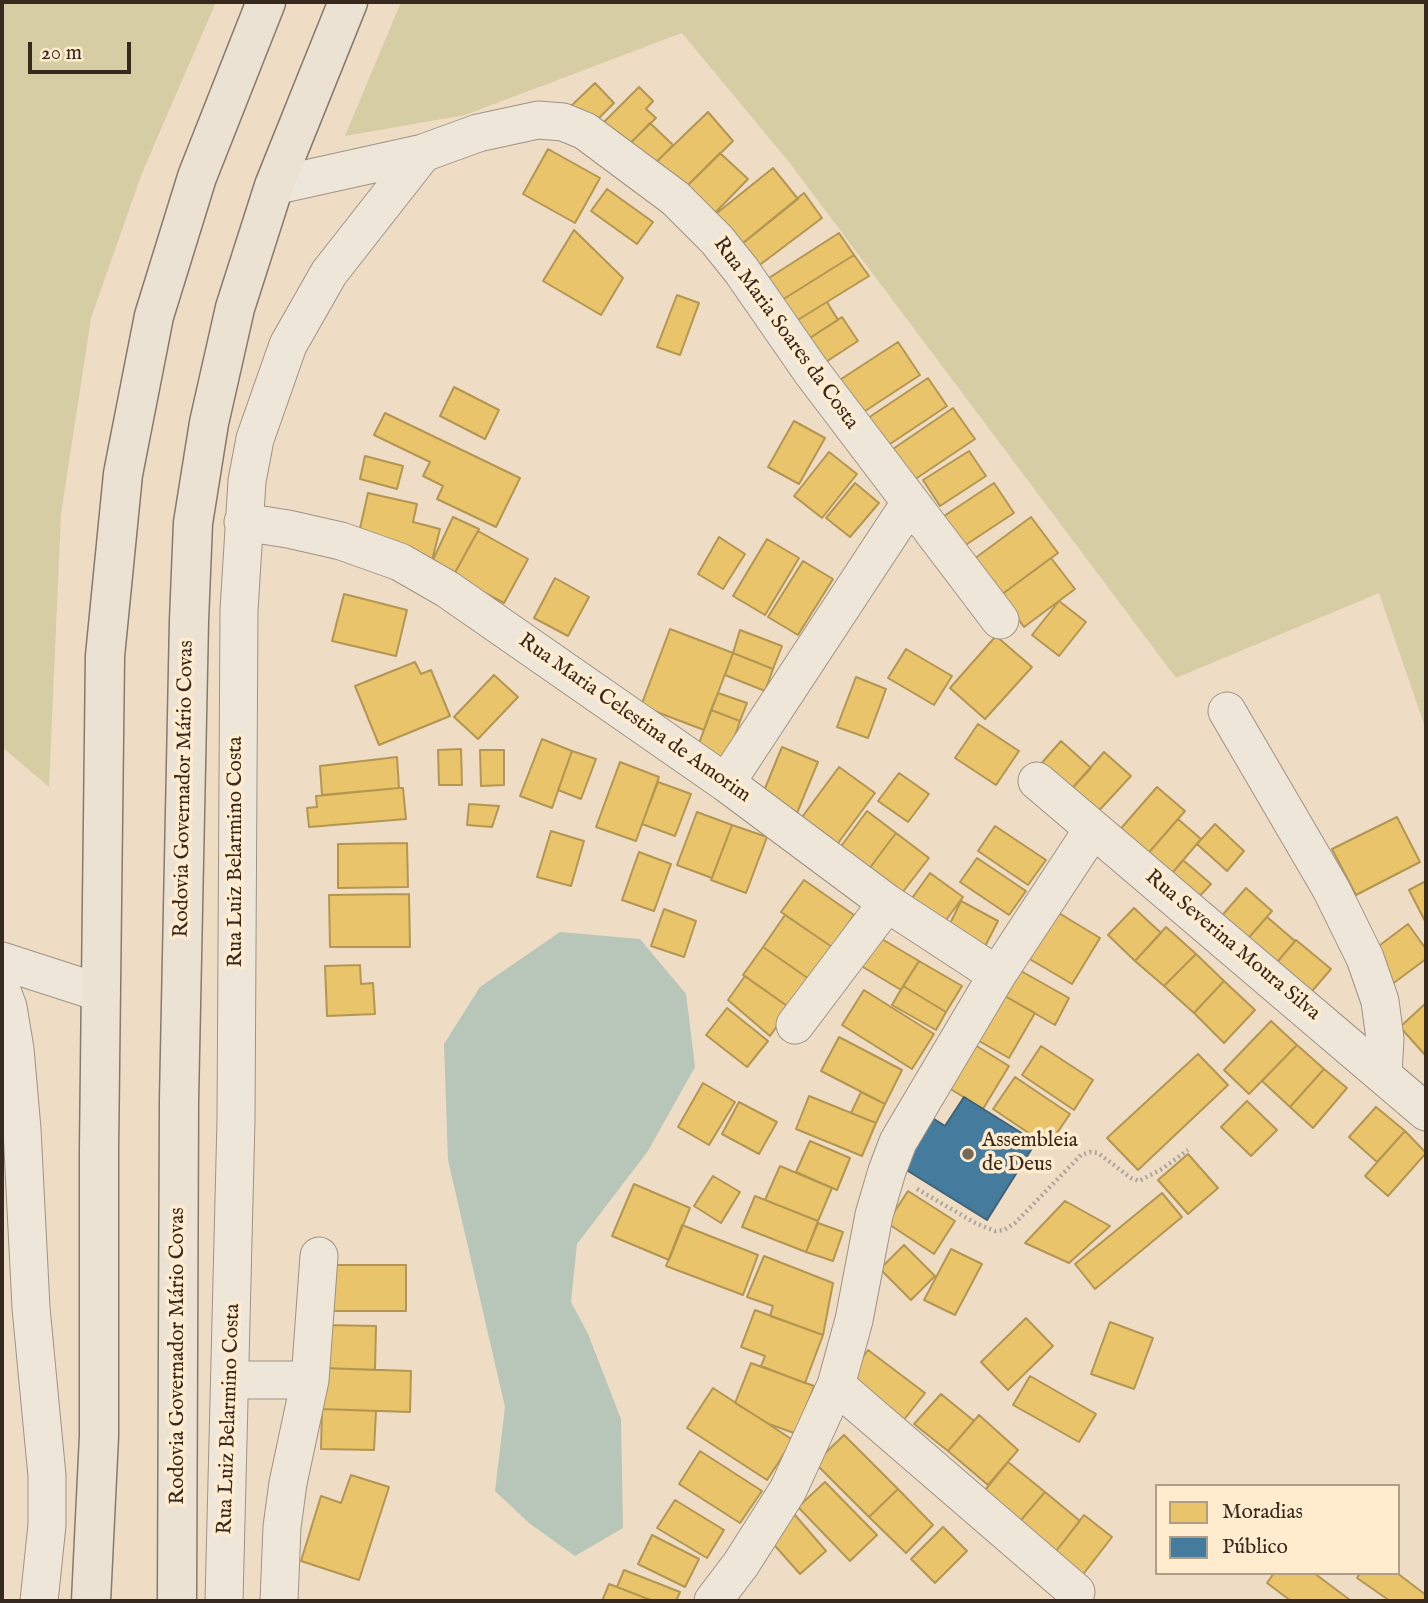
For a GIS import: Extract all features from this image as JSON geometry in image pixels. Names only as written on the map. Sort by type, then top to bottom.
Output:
[{"type":"highway","points":[[92,1601],[99,1436],[105,656],[123,474],[154,316],[197,177],[266,2]]},
{"type":"highway","name":"Rodovia Governador Mário Covas","points":[[177,1601],[179,1101],[188,621],[193,523],[209,423],[235,307],[274,186],[348,2]]},
{"type":"street","name":"Rua Maria Soares da Costa","points":[[274,186],[423,153],[478,133],[538,120],[563,122],[585,131],[675,198],[717,240],[811,371],[1000,620]]},
{"type":"street","name":"Rua Luiz Belarmino Costa","points":[[224,1601],[236,1106],[239,610],[247,481],[255,439],[288,345],[329,273],[423,153]]},
{"type":"street","points":[[726,783],[910,503]]},
{"type":"street","name":"Rua Maria Celestina de Amorim","points":[[243,522],[341,541],[400,562],[447,589],[726,783],[887,903],[997,975]]},
{"type":"street","points":[[1227,711],[1331,889],[1365,958],[1380,1002],[1385,1040],[1383,1074]]},
{"type":"street","name":"Rua Severina Moura Silva","points":[[1037,781],[1426,1112]]},
{"type":"street","points":[[713,1601],[741,1564],[788,1490],[836,1385],[854,1320],[874,1215],[898,1142],[997,975],[1093,829]]},
{"type":"street","points":[[795,1025],[887,903]]},
{"type":"street","points":[[2,961],[101,993]]},
{"type":"street","points":[[2,991],[8,1007],[15,1049],[31,1308],[47,1476],[47,1525],[39,1601]]},
{"type":"street","points":[[279,1601],[282,1527],[288,1483],[310,1380],[319,1256]]},
{"type":"street","points":[[231,1380],[310,1380]]},
{"type":"street","points":[[836,1385],[1076,1592]]},
{"type":"path","points":[[887,1171],[977,1224],[995,1231],[1004,1230],[1015,1223],[1081,1155],[1098,1153],[1139,1181],[1162,1169],[1188,1150]]},
{"type":"shaded area","points":[[2,2],[216,2],[142,173],[91,318],[61,514],[49,787],[2,747]]},
{"type":"shaded area","points":[[401,2],[1426,2],[1426,730],[1379,593],[1176,678],[789,162],[682,33],[465,115],[345,136]]},
{"type":"shaded area","points":[[560,932],[640,939],[686,994],[695,1067],[648,1151],[577,1244],[571,1302],[588,1334],[621,1419],[623,1528],[575,1556],[529,1523],[495,1491],[505,1407],[448,1160],[444,1044],[480,987]]},
{"type":"building: Moradias","points":[[595,83],[614,103],[590,127],[570,107]]},
{"type":"building: Moradias","points":[[639,87],[653,101],[646,109],[656,118],[618,155],[594,132]]},
{"type":"building: Moradias","points":[[708,112],[733,141],[678,195],[650,168]]},
{"type":"building: Moradias","points":[[650,123],[673,145],[645,174],[622,152]]},
{"type":"building: Moradias","points":[[548,149],[600,178],[575,223],[523,194]]},
{"type":"building: Moradias","points":[[720,153],[748,179],[707,221],[678,195]]},
{"type":"building: Moradias","points":[[773,168],[798,199],[732,252],[707,221]]},
{"type":"building: Moradias","points":[[607,189],[653,222],[637,244],[591,211]]},
{"type":"building: Moradias","points":[[804,193],[822,218],[749,273],[732,252]]},
{"type":"building: Moradias","points":[[574,230],[623,278],[601,315],[543,281]]},
{"type":"building: Moradias","points":[[839,233],[854,255],[774,305],[761,283]]},
{"type":"building: Moradias","points":[[854,255],[869,276],[788,326],[774,305]]},
{"type":"building: Moradias","points":[[677,295],[699,303],[680,355],[657,347]]},
{"type":"building: Moradias","points":[[827,302],[838,320],[799,345],[788,326]]},
{"type":"building: Moradias","points":[[842,317],[858,341],[815,369],[799,345]]},
{"type":"building: Moradias","points":[[898,342],[920,375],[856,417],[832,385]]},
{"type":"building: Moradias","points":[[928,378],[947,406],[887,446],[868,418]]},
{"type":"building: Moradias","points":[[454,387],[499,410],[485,439],[440,416]]},
{"type":"building: Moradias","points":[[953,408],[975,439],[908,484],[887,453]]},
{"type":"building: Moradias","points":[[385,413],[520,478],[496,527],[437,499],[443,486],[423,476],[430,462],[374,435]]},
{"type":"building: Moradias","points":[[794,421],[825,438],[799,484],[768,467]]},
{"type":"building: Moradias","points":[[969,451],[986,476],[940,506],[923,480]]},
{"type":"building: Moradias","points":[[829,452],[857,474],[822,518],[794,496]]},
{"type":"building: Moradias","points":[[365,456],[403,466],[397,489],[360,479]]},
{"type":"building: Moradias","points":[[855,483],[879,503],[850,537],[826,518]]},
{"type":"building: Moradias","points":[[994,483],[1014,513],[958,550],[938,520]]},
{"type":"building: Moradias","points":[[368,493],[417,504],[413,522],[440,529],[431,564],[356,546]]},
{"type":"building: Moradias","points":[[453,517],[479,529],[453,576],[431,564]]},
{"type":"building: Moradias","points":[[1031,517],[1058,553],[1001,595],[974,559]]},
{"type":"building: Moradias","points":[[478,531],[528,559],[504,603],[453,576]]},
{"type":"building: Moradias","points":[[719,537],[745,554],[723,589],[698,574]]},
{"type":"building: Moradias","points":[[767,539],[799,558],[765,615],[733,596]]},
{"type":"building: Moradias","points":[[1051,558],[1075,589],[1024,627],[1001,595]]},
{"type":"building: Moradias","points":[[803,561],[833,579],[798,635],[768,617]]},
{"type":"building: Moradias","points":[[555,578],[589,597],[568,636],[534,618]]},
{"type":"building: Moradias","points":[[344,594],[407,610],[396,656],[332,641]]},
{"type":"building: Moradias","points":[[1059,601],[1086,622],[1059,656],[1032,635]]},
{"type":"building: Moradias","points":[[670,629],[733,653],[704,730],[641,706]]},
{"type":"building: Moradias","points":[[740,630],[782,646],[773,669],[733,653]]},
{"type":"building: Moradias","points":[[996,636],[1032,667],[985,719],[950,688]]},
{"type":"building: Moradias","points":[[906,649],[952,676],[934,705],[888,678]]},
{"type":"building: Moradias","points":[[733,653],[773,669],[765,691],[725,675]]},
{"type":"building: Moradias","points":[[415,662],[421,674],[431,670],[450,716],[379,745],[355,686]]},
{"type":"building: Moradias","points":[[494,675],[518,697],[478,739],[454,717]]},
{"type":"building: Moradias","points":[[856,677],[886,689],[868,738],[837,727]]},
{"type":"building: Moradias","points":[[718,693],[747,703],[740,721],[711,710]]},
{"type":"building: Moradias","points":[[711,710],[740,721],[725,765],[695,755]]},
{"type":"building: Moradias","points":[[978,724],[1019,751],[996,785],[955,758]]},
{"type":"building: Moradias","points":[[542,739],[572,751],[552,808],[520,796]]},
{"type":"building: Moradias","points":[[1061,741],[1091,768],[1068,793],[1039,766]]},
{"type":"building: Moradias","points":[[782,747],[818,762],[797,813],[761,798]]},
{"type":"building: Moradias","points":[[461,749],[462,785],[439,785],[438,750]]},
{"type":"building: Moradias","points":[[480,750],[504,750],[504,785],[481,786]]},
{"type":"building: Moradias","points":[[572,751],[596,759],[581,799],[558,790]]},
{"type":"building: Moradias","points":[[1104,752],[1131,776],[1094,816],[1068,793]]},
{"type":"building: Moradias","points":[[397,757],[399,788],[322,795],[320,766]]},
{"type":"building: Moradias","points":[[620,762],[659,777],[636,841],[596,827]]},
{"type":"building: Moradias","points":[[839,767],[875,793],[830,854],[794,828]]},
{"type":"building: Moradias","points":[[899,773],[929,794],[908,822],[878,801]]},
{"type":"building: Moradias","points":[[658,782],[691,794],[675,836],[642,824]]},
{"type":"building: Moradias","points":[[1157,787],[1185,811],[1145,857],[1117,833]]},
{"type":"building: Moradias","points":[[403,788],[406,819],[309,827],[307,808],[317,807],[316,796]]},
{"type":"building: Moradias","points":[[469,804],[499,806],[492,827],[467,825]]},
{"type":"building: Moradias","points":[[867,811],[896,833],[863,877],[834,856]]},
{"type":"building: Moradias","points":[[697,812],[732,825],[712,878],[677,865]]},
{"type":"building: Moradias","points":[[1397,817],[1420,862],[1356,895],[1332,849]]},
{"type":"building: Moradias","points":[[1178,819],[1201,839],[1169,877],[1145,857]]},
{"type":"building: Moradias","points":[[1215,824],[1244,851],[1227,871],[1197,844]]},
{"type":"building: Moradias","points":[[732,825],[767,837],[746,893],[711,880]]},
{"type":"building: Moradias","points":[[995,826],[1046,860],[1028,885],[978,851]]},
{"type":"building: Moradias","points":[[551,831],[584,841],[571,886],[537,877]]},
{"type":"building: Moradias","points":[[896,833],[929,858],[895,902],[863,877]]},
{"type":"building: Moradias","points":[[407,843],[408,887],[338,888],[338,844]]},
{"type":"building: Moradias","points":[[639,852],[671,864],[654,911],[622,900]]},
{"type":"building: Moradias","points":[[977,858],[1026,891],[1009,915],[960,882]]},
{"type":"building: Moradias","points":[[1183,860],[1211,884],[1196,900],[1169,877]]},
{"type":"building: Moradias","points":[[930,873],[963,897],[938,931],[905,908]]},
{"type":"building: Moradias","points":[[804,880],[854,915],[832,947],[781,912]]},
{"type":"building: Moradias","points":[[1426,881],[1426,923],[1409,890]]},
{"type":"building: Moradias","points":[[1246,888],[1272,911],[1245,942],[1219,919]]},
{"type":"building: Moradias","points":[[409,894],[410,947],[330,947],[329,895]]},
{"type":"building: Moradias","points":[[961,901],[998,921],[980,956],[943,938]]},
{"type":"building: Moradias","points":[[1044,904],[1100,938],[1072,984],[1016,951]]},
{"type":"building: Moradias","points":[[1134,908],[1161,933],[1135,961],[1108,935]]},
{"type":"building: Moradias","points":[[664,909],[696,921],[684,957],[651,946]]},
{"type":"building: Moradias","points":[[785,915],[832,947],[809,979],[763,947]]},
{"type":"building: Moradias","points":[[1267,917],[1295,941],[1273,967],[1245,942]]},
{"type":"building: Moradias","points":[[1408,924],[1426,949],[1426,959],[1391,985],[1368,954]]},
{"type":"building: Moradias","points":[[1166,927],[1196,954],[1164,986],[1135,961]]},
{"type":"building: Moradias","points":[[875,935],[919,961],[901,990],[858,964]]},
{"type":"building: Moradias","points":[[1296,940],[1331,969],[1307,997],[1273,967]]},
{"type":"building: Moradias","points":[[763,947],[809,979],[790,1008],[743,975]]},
{"type":"building: Moradias","points":[[1196,954],[1224,981],[1194,1013],[1164,986]]},
{"type":"building: Moradias","points":[[919,961],[962,986],[946,1012],[903,986]]},
{"type":"building: Moradias","points":[[360,965],[361,984],[373,983],[375,1014],[327,1016],[325,966]]},
{"type":"building: Moradias","points":[[1012,966],[1069,998],[1055,1025],[998,992]]},
{"type":"building: Moradias","points":[[745,976],[790,1008],[770,1036],[728,1000]]},
{"type":"building: Moradias","points":[[1224,981],[1255,1010],[1224,1043],[1194,1013]]},
{"type":"building: Moradias","points":[[903,986],[946,1012],[936,1030],[892,1005]]},
{"type":"building: Moradias","points":[[864,990],[934,1034],[912,1069],[842,1025]]},
{"type":"building: Moradias","points":[[998,992],[1035,1013],[1009,1058],[972,1037]]},
{"type":"building: Moradias","points":[[1426,1003],[1426,1056],[1400,1027]]},
{"type":"building: Moradias","points":[[727,1008],[768,1041],[747,1067],[706,1035]]},
{"type":"building: Moradias","points":[[1271,1021],[1297,1045],[1249,1094],[1224,1070]]},
{"type":"building: Moradias","points":[[839,1037],[902,1070],[885,1104],[821,1071]]},
{"type":"building: Moradias","points":[[970,1042],[1009,1066],[983,1109],[944,1085]]},
{"type":"building: Moradias","points":[[1297,1045],[1324,1069],[1290,1107],[1262,1081]]},
{"type":"building: Moradias","points":[[1041,1046],[1093,1080],[1074,1110],[1022,1075]]},
{"type":"building: Moradias","points":[[1198,1054],[1228,1085],[1138,1170],[1107,1138]]},
{"type":"building: Moradias","points":[[1324,1069],[1347,1088],[1313,1128],[1290,1107]]},
{"type":"building: Moradias","points":[[1015,1077],[1070,1114],[1048,1146],[993,1109]]},
{"type":"building: Moradias","points":[[703,1083],[735,1102],[709,1145],[678,1127]]},
{"type":"building: Moradias","points":[[861,1092],[885,1104],[876,1123],[851,1113]]},
{"type":"building: Moradias","points":[[809,1096],[876,1123],[862,1156],[796,1129]]},
{"type":"building: Moradias","points":[[1247,1101],[1277,1130],[1251,1156],[1221,1127]]},
{"type":"building: Moradias","points":[[739,1102],[777,1122],[759,1154],[722,1134]]},
{"type":"building: Moradias","points":[[1376,1107],[1405,1131],[1377,1162],[1349,1137]]},
{"type":"building: Moradias","points":[[1405,1131],[1426,1153],[1388,1196],[1365,1176]]},
{"type":"building: Moradias","points":[[810,1141],[850,1158],[837,1190],[796,1172]]},
{"type":"building: Moradias","points":[[1188,1154],[1218,1188],[1188,1214],[1158,1180]]},
{"type":"building: Moradias","points":[[780,1166],[832,1188],[818,1221],[765,1200]]},
{"type":"building: Moradias","points":[[713,1176],[740,1192],[721,1223],[694,1206]]},
{"type":"building: Moradias","points":[[634,1184],[690,1208],[669,1260],[612,1236]]},
{"type":"building: Moradias","points":[[908,1191],[955,1221],[934,1254],[887,1223]]},
{"type":"building: Moradias","points":[[1162,1193],[1182,1217],[1095,1289],[1075,1264]]},
{"type":"building: Moradias","points":[[755,1196],[818,1221],[806,1252],[742,1227]]},
{"type":"building: Moradias","points":[[1065,1201],[1110,1226],[1069,1263],[1025,1243]]},
{"type":"building: Moradias","points":[[818,1223],[843,1232],[833,1261],[806,1252]]},
{"type":"building: Moradias","points":[[682,1225],[758,1255],[743,1295],[666,1266]]},
{"type":"building: Moradias","points":[[904,1245],[935,1276],[911,1300],[880,1269]]},
{"type":"building: Moradias","points":[[951,1249],[982,1264],[955,1315],[924,1300]]},
{"type":"building: Moradias","points":[[764,1256],[833,1283],[823,1335],[770,1316],[773,1306],[747,1297]]},
{"type":"building: Moradias","points":[[327,1265],[406,1265],[406,1311],[328,1311]]},
{"type":"building: Moradias","points":[[755,1310],[823,1335],[805,1383],[761,1366],[765,1356],[741,1347]]},
{"type":"building: Moradias","points":[[1026,1318],[1053,1346],[1008,1390],[981,1362]]},
{"type":"building: Moradias","points":[[1110,1322],[1153,1338],[1134,1389],[1091,1374]]},
{"type":"building: Moradias","points":[[324,1325],[376,1326],[375,1370],[323,1368]]},
{"type":"building: Moradias","points":[[868,1350],[925,1393],[903,1421],[847,1379]]},
{"type":"building: Moradias","points":[[751,1363],[814,1386],[798,1429],[794,1433],[769,1424],[735,1403]]},
{"type":"building: Moradias","points":[[323,1368],[411,1371],[410,1412],[322,1409]]},
{"type":"building: Moradias","points":[[1030,1376],[1096,1414],[1079,1442],[1013,1405]]},
{"type":"building: Moradias","points":[[713,1388],[793,1440],[767,1480],[687,1428]]},
{"type":"building: Moradias","points":[[941,1394],[974,1421],[948,1451],[914,1424]]},
{"type":"building: Moradias","points":[[322,1409],[376,1411],[374,1450],[321,1449]]},
{"type":"building: Moradias","points":[[979,1415],[1018,1450],[988,1485],[948,1451]]},
{"type":"building: Moradias","points":[[844,1435],[898,1489],[869,1517],[815,1463]]},
{"type":"building: Moradias","points":[[700,1451],[762,1491],[740,1523],[679,1484]]},
{"type":"building: Moradias","points":[[1008,1462],[1045,1492],[1016,1526],[981,1495]]},
{"type":"building: Moradias","points":[[351,1475],[389,1487],[359,1580],[301,1561],[321,1496],[341,1503]]},
{"type":"building: Moradias","points":[[825,1482],[877,1535],[850,1561],[798,1507]]},
{"type":"building: Moradias","points":[[898,1489],[933,1525],[906,1553],[869,1517]]},
{"type":"building: Moradias","points":[[1045,1492],[1080,1521],[1053,1555],[1016,1526]]},
{"type":"building: Moradias","points":[[675,1500],[724,1530],[707,1558],[657,1528]]},
{"type":"building: Moradias","points":[[795,1515],[826,1551],[800,1574],[769,1539]]},
{"type":"building: Moradias","points":[[1084,1515],[1112,1537],[1081,1577],[1053,1555]]},
{"type":"building: Moradias","points":[[943,1527],[967,1551],[935,1583],[911,1559]]},
{"type":"building: Moradias","points":[[652,1535],[699,1559],[685,1587],[638,1564]]},
{"type":"building: Moradias","points":[[624,1570],[680,1592],[676,1601],[653,1601],[617,1587]]},
{"type":"building: Moradias","points":[[1273,1575],[1317,1575],[1350,1600],[1291,1601],[1267,1583]]},
{"type":"building: Moradias","points":[[1359,1575],[1400,1575],[1426,1595],[1426,1601],[1390,1601],[1357,1578]]},
{"type":"building: Moradias","points":[[609,1584],[617,1587],[653,1601],[602,1601]]},
{"type":"building: Público","name":"Assembleia de Deus","points":[[964,1097],[1036,1142],[987,1220],[900,1166],[931,1117],[945,1126]]},
{"type":"place","name":"Assembleia de Deus","points":[[968,1154]]}]
